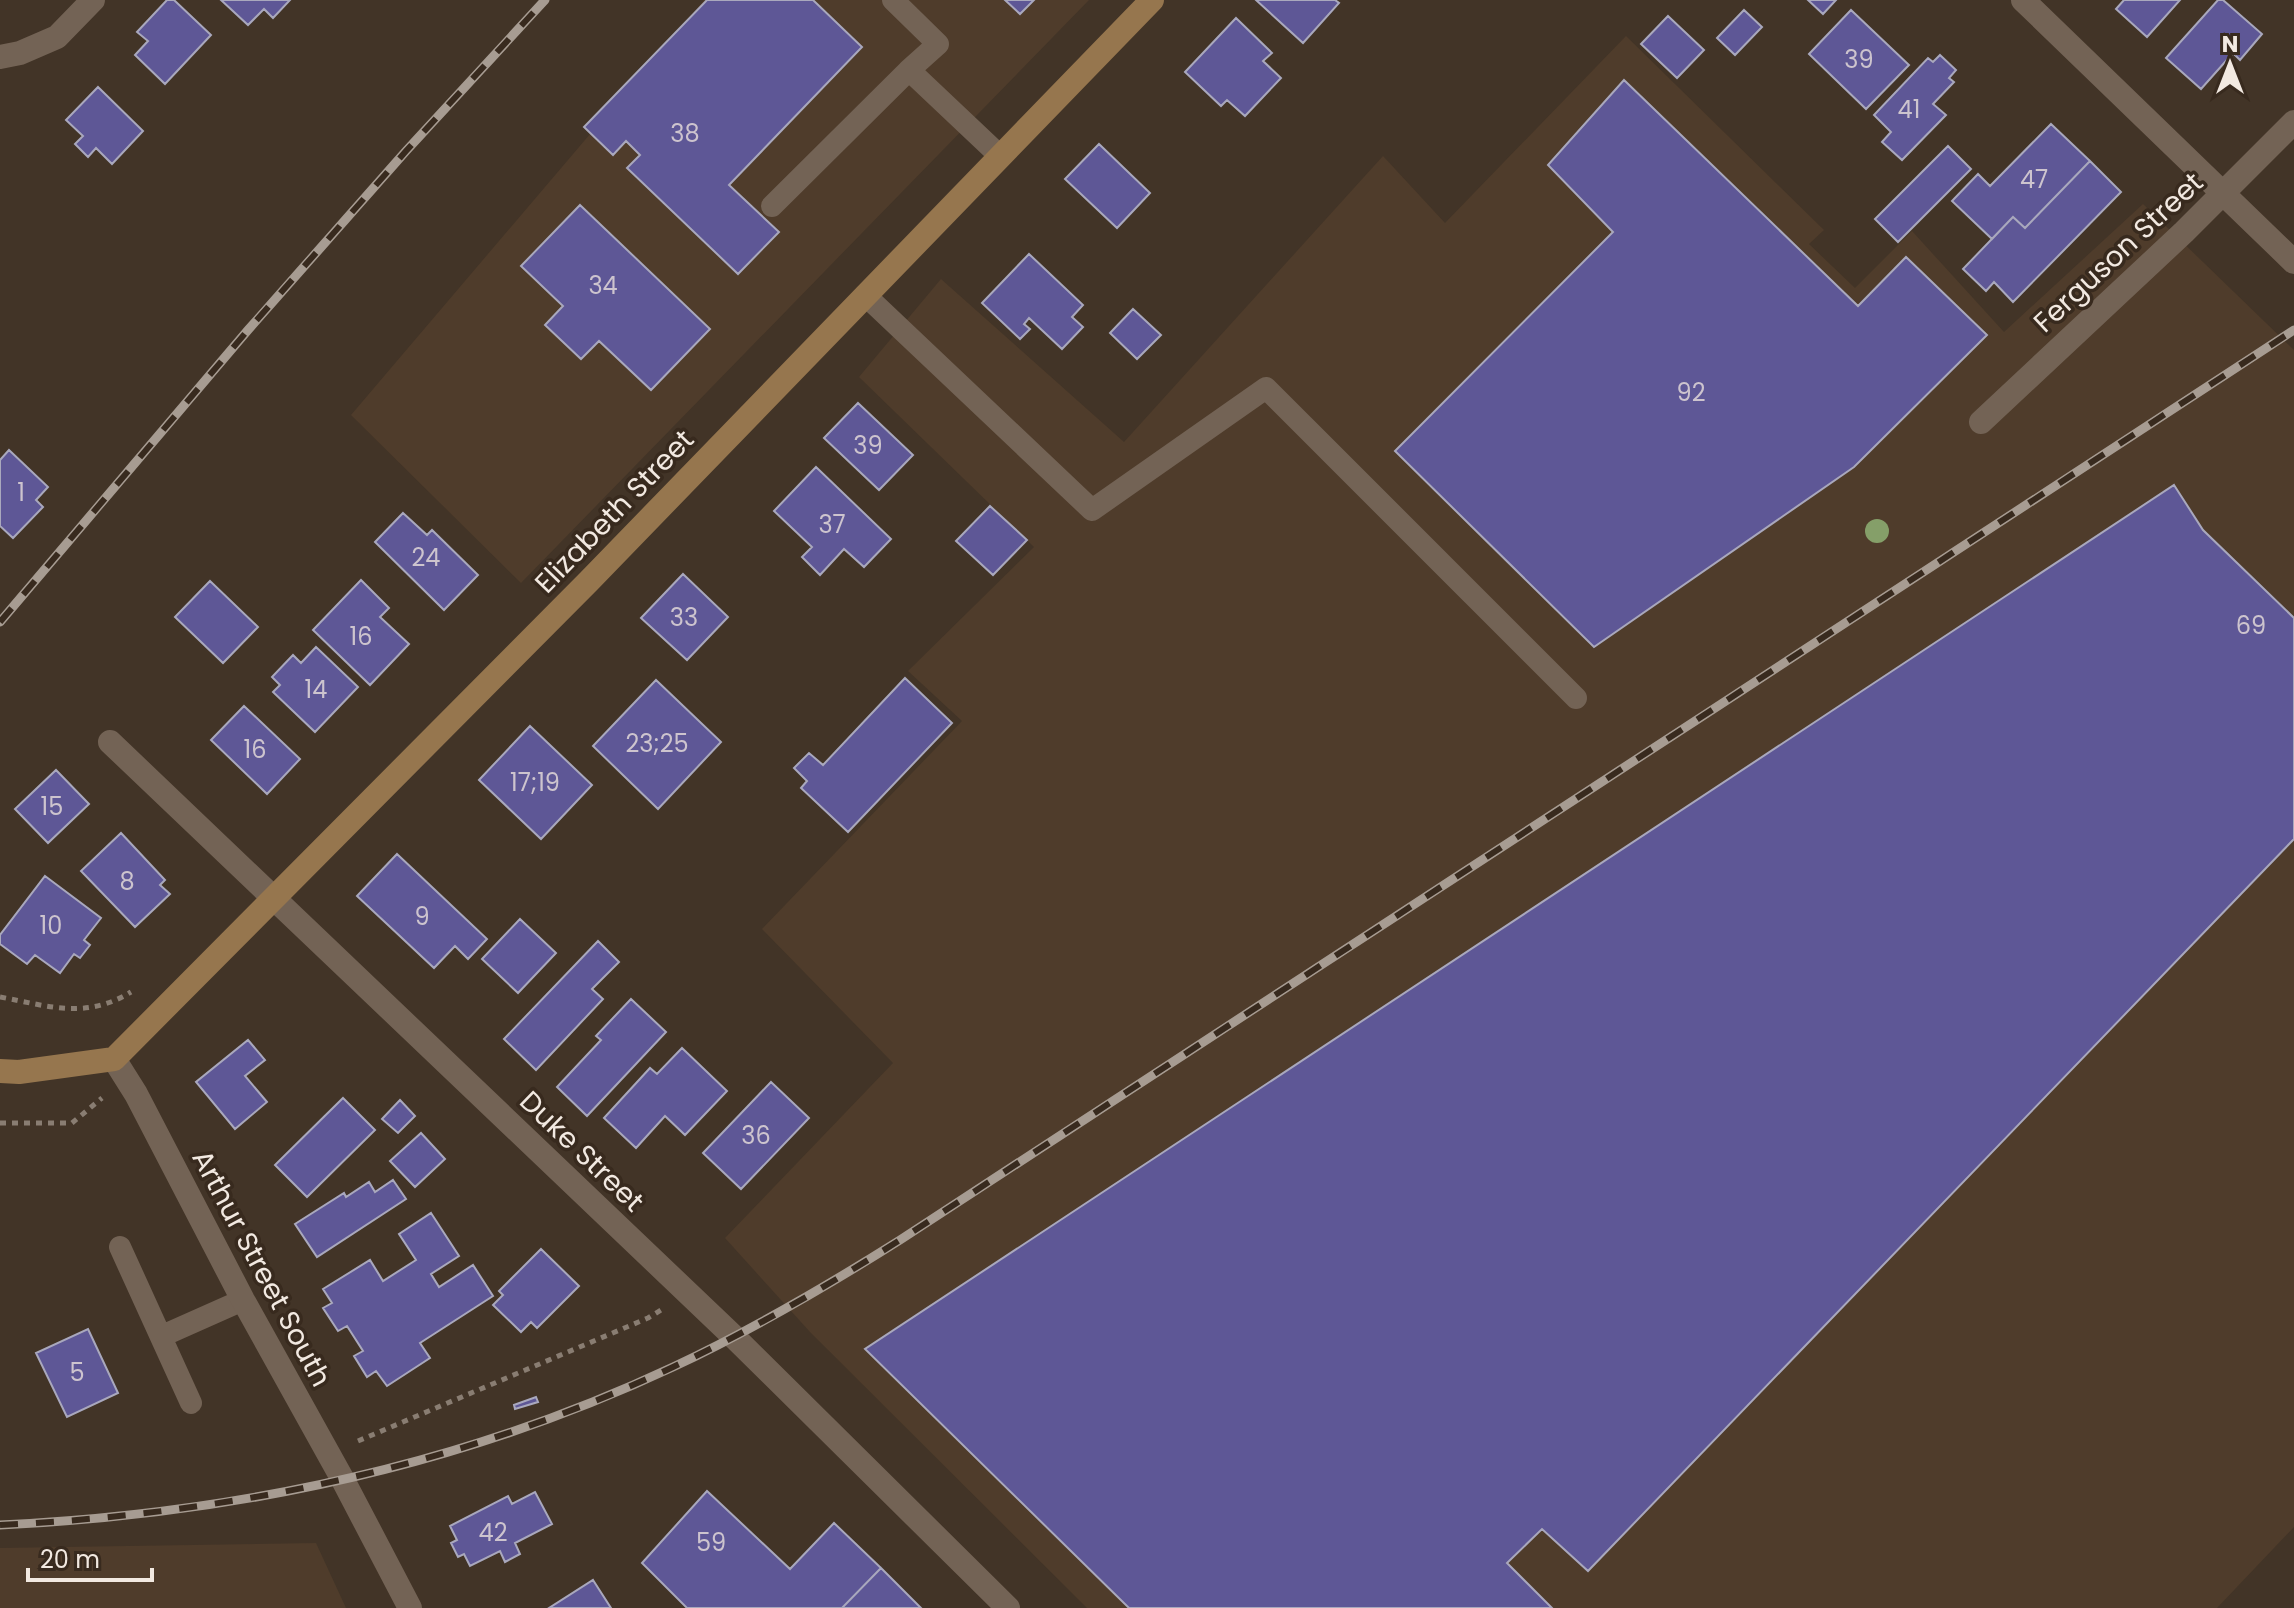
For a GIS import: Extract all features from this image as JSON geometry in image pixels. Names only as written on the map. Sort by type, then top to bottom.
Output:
[{"type":"main road","name":"Elizabeth Street","points":[[114,1059],[589,581],[1152,0]]},
{"type":"main road","points":[[0,1071],[19,1072],[114,1059]]},
{"type":"street","points":[[0,57],[20,53],[57,37],[93,0]]},
{"type":"street","points":[[2023,0],[2294,262]]},
{"type":"street","name":"Ferguson Street","points":[[1981,422],[2222,195],[2294,122]]},
{"type":"street","name":"Duke Street","points":[[110,742],[687,1293],[1008,1608]]},
{"type":"street","name":"Arthur Street South","points":[[114,1059],[136,1094],[243,1300],[410,1608]]},
{"type":"lane","points":[[772,206],[938,44],[893,0]]},
{"type":"lane","points":[[909,70],[1000,156]]},
{"type":"lane","points":[[865,295],[1092,510],[1266,388],[1576,698]]},
{"type":"lane","points":[[120,1247],[191,1403]]},
{"type":"lane","points":[[162,1336],[243,1300]]},
{"type":"path","points":[[0,997],[74,1010],[113,1003],[138,988]]},
{"type":"path","points":[[0,1123],[72,1123],[106,1095],[114,1059]]},
{"type":"path","points":[[328,1454],[648,1318],[687,1293]]},
{"type":"shaded area","points":[[704,0],[1089,0],[521,583],[351,415]]},
{"type":"shaded area","points":[[1626,36],[1824,230],[1809,244],[1855,288],[1912,231],[2004,332],[2143,204],[2294,350],[2294,1527],[2217,1608],[1087,1608],[810,1332],[725,1238],[893,1063],[762,929],[962,721],[908,671],[1034,547],[859,377],[941,279],[1124,442],[1383,156],[1445,223]]},
{"type":"shaded area","points":[[316,1543],[346,1608],[0,1608],[0,1548]]},
{"type":"building","points":[[167,0],[174,0],[211,35],[165,84],[135,55],[148,41],[137,32]]},
{"type":"building","points":[[221,0],[290,0],[273,18],[264,9],[248,25]]},
{"type":"building","points":[[707,0],[813,0],[862,47],[729,185],[779,232],[738,274],[627,168],[640,155],[626,141],[613,155],[584,127]]},
{"type":"building","points":[[1005,0],[1034,0],[1020,14]]},
{"type":"building","points":[[1256,0],[1335,0],[1339,3],[1303,43]]},
{"type":"building","points":[[1808,0],[1836,0],[1823,14]]},
{"type":"building","points":[[2124,0],[2180,0],[2147,37],[2116,9]]},
{"type":"building","points":[[2218,0],[2223,0],[2262,34],[2240,60],[2233,53],[2201,89],[2166,58]]},
{"type":"building","points":[[1744,10],[1762,27],[1735,55],[1717,38]]},
{"type":"building","points":[[1851,10],[1909,65],[1866,109],[1809,54]]},
{"type":"building","points":[[1668,16],[1704,50],[1677,78],[1641,44]]},
{"type":"building","points":[[1236,18],[1272,53],[1263,61],[1281,78],[1245,116],[1227,100],[1221,106],[1185,72]]},
{"type":"building","points":[[1940,55],[1956,70],[1949,78],[1954,82],[1933,104],[1946,115],[1902,160],[1882,142],[1891,132],[1874,115],[1928,58],[1933,62]]},
{"type":"building","points":[[1624,80],[1858,306],[1906,257],[1987,335],[1854,467],[1594,647],[1395,451],[1613,232],[1548,165]]},
{"type":"building","points":[[98,87],[143,131],[112,164],[96,148],[88,157],[75,144],[83,136],[66,120]]},
{"type":"building","points":[[2051,124],[2090,161],[2025,228],[2013,217],[1992,239],[1952,201],[1978,174],[1990,186]]},
{"type":"building","points":[[1099,144],[1150,193],[1117,228],[1065,179]]},
{"type":"building","points":[[1948,146],[1971,169],[1898,242],[1875,219]]},
{"type":"building","points":[[2090,161],[2121,192],[2013,302],[1994,282],[1986,291],[1963,269],[2013,217],[2025,228]]},
{"type":"building","points":[[580,205],[710,329],[651,390],[599,341],[581,359],[545,325],[563,306],[521,266]]},
{"type":"building","points":[[1029,254],[1083,305],[1072,317],[1083,327],[1062,349],[1029,318],[1024,324],[1030,329],[1020,339],[982,303]]},
{"type":"building","points":[[1133,309],[1161,335],[1137,359],[1110,333]]},
{"type":"building","points":[[858,403],[913,455],[879,490],[824,438]]},
{"type":"building","points":[[9,450],[48,487],[36,500],[43,507],[13,538],[0,526],[0,460]]},
{"type":"building","points":[[816,467],[891,539],[864,567],[844,549],[820,575],[802,557],[812,547],[774,511]]},
{"type":"building","points":[[2174,485],[2203,530],[2294,618],[2294,839],[1588,1571],[1542,1529],[1507,1563],[1552,1608],[1129,1608],[865,1349]]},
{"type":"building","points":[[990,506],[1027,540],[993,575],[956,541]]},
{"type":"building","points":[[403,513],[427,535],[432,530],[478,575],[444,610],[375,542]]},
{"type":"building","points":[[683,574],[728,617],[687,660],[641,618]]},
{"type":"building","points":[[361,580],[389,608],[380,617],[409,644],[370,685],[313,630]]},
{"type":"building","points":[[210,581],[258,627],[223,663],[175,617]]},
{"type":"building","points":[[316,647],[358,687],[315,732],[273,692],[280,685],[272,677],[293,655],[301,663]]},
{"type":"building","points":[[905,678],[952,723],[848,832],[801,788],[807,781],[794,768],[809,753],[823,765]]},
{"type":"building","points":[[656,680],[721,742],[658,809],[593,746]]},
{"type":"building","points":[[244,706],[300,759],[267,794],[211,740]]},
{"type":"building","points":[[530,726],[592,785],[541,839],[479,780]]},
{"type":"building","points":[[56,770],[89,804],[48,843],[15,809]]},
{"type":"building","points":[[121,833],[165,880],[160,885],[170,894],[135,927],[81,871]]},
{"type":"building","points":[[397,854],[487,939],[468,959],[455,946],[434,968],[357,896]]},
{"type":"building","points":[[45,876],[101,918],[84,940],[90,945],[80,958],[74,954],[60,973],[35,955],[27,964],[0,944],[0,935]]},
{"type":"building","points":[[520,919],[556,953],[518,993],[482,959]]},
{"type":"building","points":[[598,941],[619,962],[592,989],[603,999],[536,1070],[504,1039]]},
{"type":"building","points":[[631,999],[666,1032],[587,1116],[557,1087],[601,1040],[596,1036]]},
{"type":"building","points":[[248,1040],[265,1060],[245,1076],[267,1102],[235,1129],[196,1082]]},
{"type":"building","points":[[682,1048],[727,1091],[685,1135],[665,1116],[636,1148],[604,1118],[650,1068],[657,1074]]},
{"type":"building","points":[[771,1082],[809,1118],[741,1189],[703,1153]]},
{"type":"building","points":[[343,1098],[375,1130],[307,1197],[275,1165]]},
{"type":"building","points":[[400,1100],[415,1116],[398,1133],[382,1119]]},
{"type":"building","points":[[421,1133],[445,1159],[415,1187],[390,1161]]},
{"type":"building","points":[[393,1180],[406,1199],[317,1257],[295,1224],[344,1193],[346,1197],[369,1182],[375,1192]]},
{"type":"building","points":[[431,1213],[459,1256],[431,1274],[439,1287],[473,1265],[493,1296],[420,1343],[430,1358],[387,1386],[376,1371],[367,1377],[354,1356],[363,1351],[347,1326],[338,1331],[323,1308],[332,1303],[323,1289],[370,1260],[383,1281],[416,1260],[399,1234]]},
{"type":"building","points":[[541,1249],[579,1286],[537,1328],[531,1322],[521,1332],[493,1305],[503,1295],[499,1291]]},
{"type":"building","points":[[88,1329],[118,1393],[67,1417],[36,1353]]},
{"type":"building","points":[[536,1397],[538,1402],[515,1409],[514,1405]]},
{"type":"building","points":[[707,1491],[790,1569],[834,1523],[881,1568],[842,1608],[687,1608],[642,1563]]},
{"type":"building","points":[[535,1492],[552,1524],[515,1543],[520,1554],[505,1562],[500,1551],[470,1566],[464,1554],[458,1557],[451,1543],[457,1540],[450,1526],[508,1496],[512,1504]]},
{"type":"building","points":[[881,1568],[921,1608],[842,1608]]},
{"type":"building","points":[[593,1580],[611,1608],[549,1608]]},
{"type":"railway","points":[[0,622],[248,330],[545,0]]},
{"type":"railway","points":[[0,1525],[173,1510],[344,1479],[429,1458],[593,1402],[732,1338],[900,1240],[2294,330]]}]
